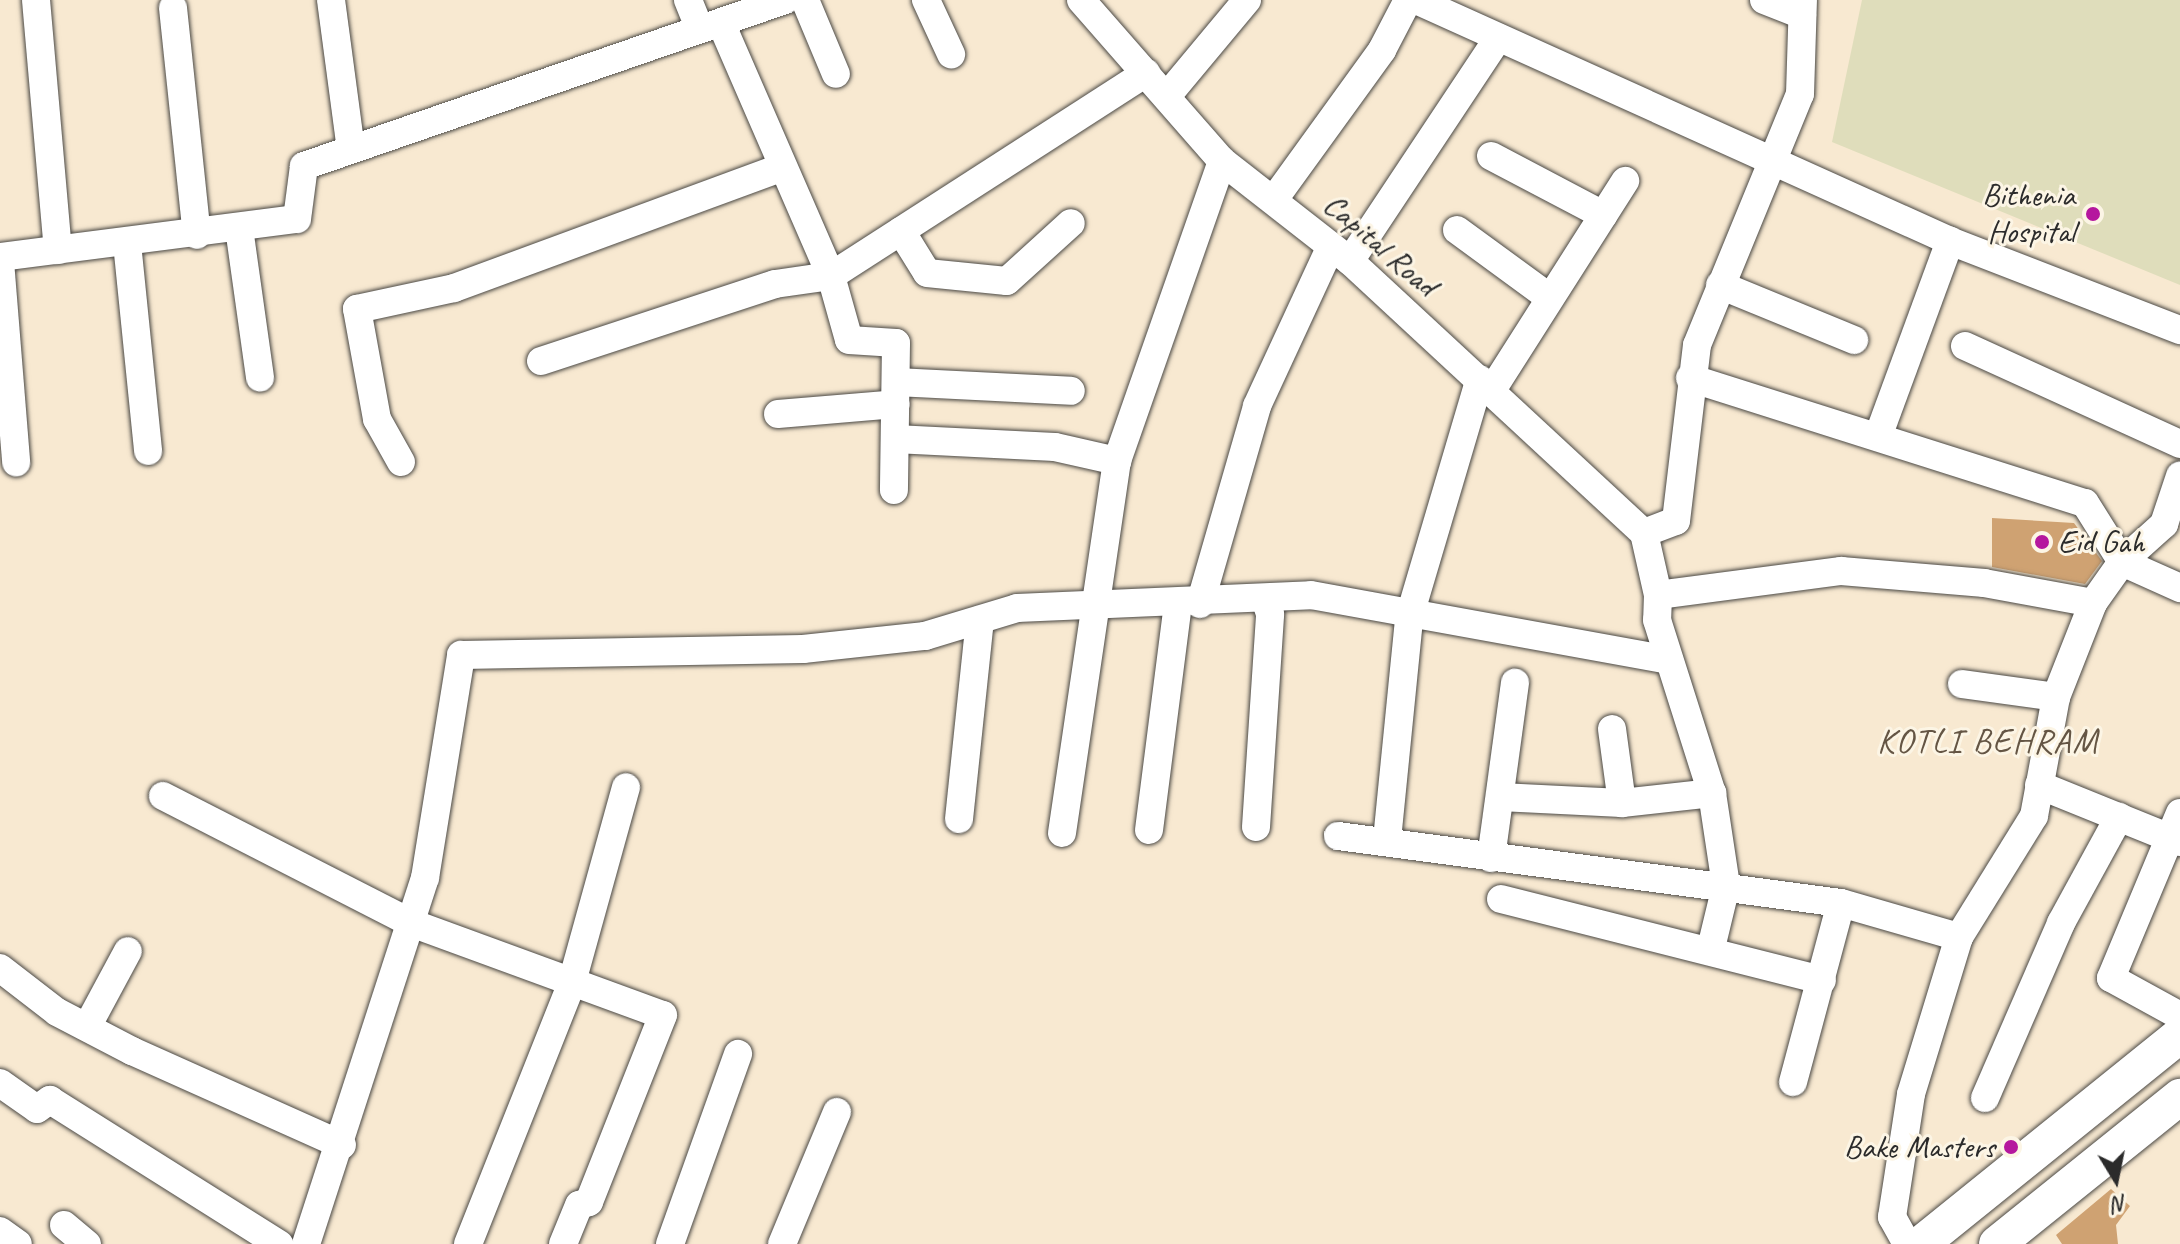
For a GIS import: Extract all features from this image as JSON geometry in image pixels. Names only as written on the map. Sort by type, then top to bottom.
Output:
[{"type":"main road","points":[[1921,1244],[2180,1035]]},
{"type":"main road","points":[[1997,1244],[2179,1100]]},
{"type":"street","points":[[36,0],[58,250]]},
{"type":"street","points":[[331,0],[351,149]]},
{"type":"street","points":[[688,0],[710,26],[781,168],[831,276],[849,340],[896,343],[894,490]]},
{"type":"street","points":[[16,462],[0,259],[197,235],[297,219],[304,166],[785,0]]},
{"type":"street","points":[[805,0],[836,74]]},
{"type":"street","points":[[926,0],[951,54]]},
{"type":"street","name":"Capital Road","points":[[1081,0],[1222,161],[1275,198],[1341,254],[1486,384],[1644,533]]},
{"type":"street","points":[[1167,96],[1247,0]]},
{"type":"street","points":[[1275,198],[1382,50],[1408,0]]},
{"type":"street","points":[[1416,0],[1950,241],[2180,330]]},
{"type":"street","points":[[1711,948],[1726,886],[1712,793],[1669,660],[1644,533],[1676,521],[1690,378],[1720,285],[1800,94],[1803,8],[1764,0]]},
{"type":"street","points":[[173,8],[197,235]]},
{"type":"street","points":[[1149,830],[1189,605],[1257,406],[1341,254],[1498,38]]},
{"type":"street","points":[[541,361],[775,284],[831,276],[1146,73]]},
{"type":"street","points":[[1491,156],[1603,215]]},
{"type":"street","points":[[1062,833],[1117,461],[1222,161]]},
{"type":"street","points":[[401,462],[377,419],[357,309],[454,288],[781,168]]},
{"type":"street","points":[[1387,840],[1409,618],[1486,384],[1550,298],[1625,181]]},
{"type":"street","points":[[901,231],[927,273],[1007,281],[1071,223]]},
{"type":"street","points":[[239,228],[260,378]]},
{"type":"street","points":[[1457,230],[1550,298]]},
{"type":"street","points":[[1879,434],[1950,241]]},
{"type":"street","points":[[127,243],[148,451]]},
{"type":"street","points":[[1720,285],[1854,340]]},
{"type":"street","points":[[1965,346],[2180,444]]},
{"type":"street","points":[[1690,378],[1879,434],[2085,503],[2122,562],[2180,588]]},
{"type":"street","points":[[778,414],[896,393],[1071,391]]},
{"type":"street","points":[[895,439],[1055,447],[1117,461]]},
{"type":"street","points":[[1907,1244],[1892,1217],[1911,1094],[1959,937],[2034,816],[2056,697],[2093,603],[2122,562],[2164,524],[2180,476]]},
{"type":"street","points":[[1658,595],[1841,571],[1984,583],[2093,603]]},
{"type":"street","points":[[306,1244],[342,1145],[411,923],[461,655],[803,649],[925,636],[1017,608],[1189,605],[1311,595],[1409,618],[1669,660]]},
{"type":"street","points":[[1256,827],[1270,614],[1265,599]]},
{"type":"street","points":[[959,819],[980,620]]},
{"type":"street","points":[[1491,858],[1515,683]]},
{"type":"street","points":[[1962,684],[2056,697]]},
{"type":"street","points":[[1612,729],[1622,803]]},
{"type":"street","points":[[2039,785],[2119,817],[2177,831],[2111,978],[2180,1016]]},
{"type":"street","points":[[468,1244],[572,982],[626,787]]},
{"type":"street","points":[[1500,797],[1622,803],[1712,793]]},
{"type":"street","points":[[163,796],[411,923],[663,1015],[589,1202],[579,1205],[563,1244]]},
{"type":"street","points":[[1985,1098],[2061,923],[2119,817]]},
{"type":"street","points":[[1338,836],[1387,840],[1491,858],[1841,903],[1959,937]]},
{"type":"street","points":[[1501,899],[1711,948],[1822,980]]},
{"type":"street","points":[[1793,1082],[1841,903]]},
{"type":"street","points":[[87,1027],[128,951]]},
{"type":"street","points":[[0,968],[87,1027],[342,1145]]},
{"type":"street","points":[[670,1244],[738,1054]]},
{"type":"street","points":[[0,1083],[37,1109],[50,1100],[279,1244]]},
{"type":"street","points":[[782,1244],[837,1112]]},
{"type":"street","points":[[64,1225],[87,1244]]},
{"type":"street","points":[[0,1231],[18,1244]]},
{"type":"shaded area","name":"Bithenia Hospital","points":[[1862,0],[2180,0],[2180,285],[1832,142]]},
{"type":"building","name":"Eid Gah","points":[[1992,518],[2074,523],[2102,561],[2085,584],[1992,567]]},
{"type":"building","points":[[2111,1189],[2130,1206],[2116,1225],[2118,1244],[2062,1244],[2056,1235]]},
{"type":"place","name":"Bithenia Hospital","points":[[2093,214]]},
{"type":"place","name":"Eid Gah","points":[[2042,542]]},
{"type":"place","name":"Bake Masters","points":[[2011,1147]]},
{"type":"district","name":"KOTLI BEHRAM","points":[[1988,741]]}]
